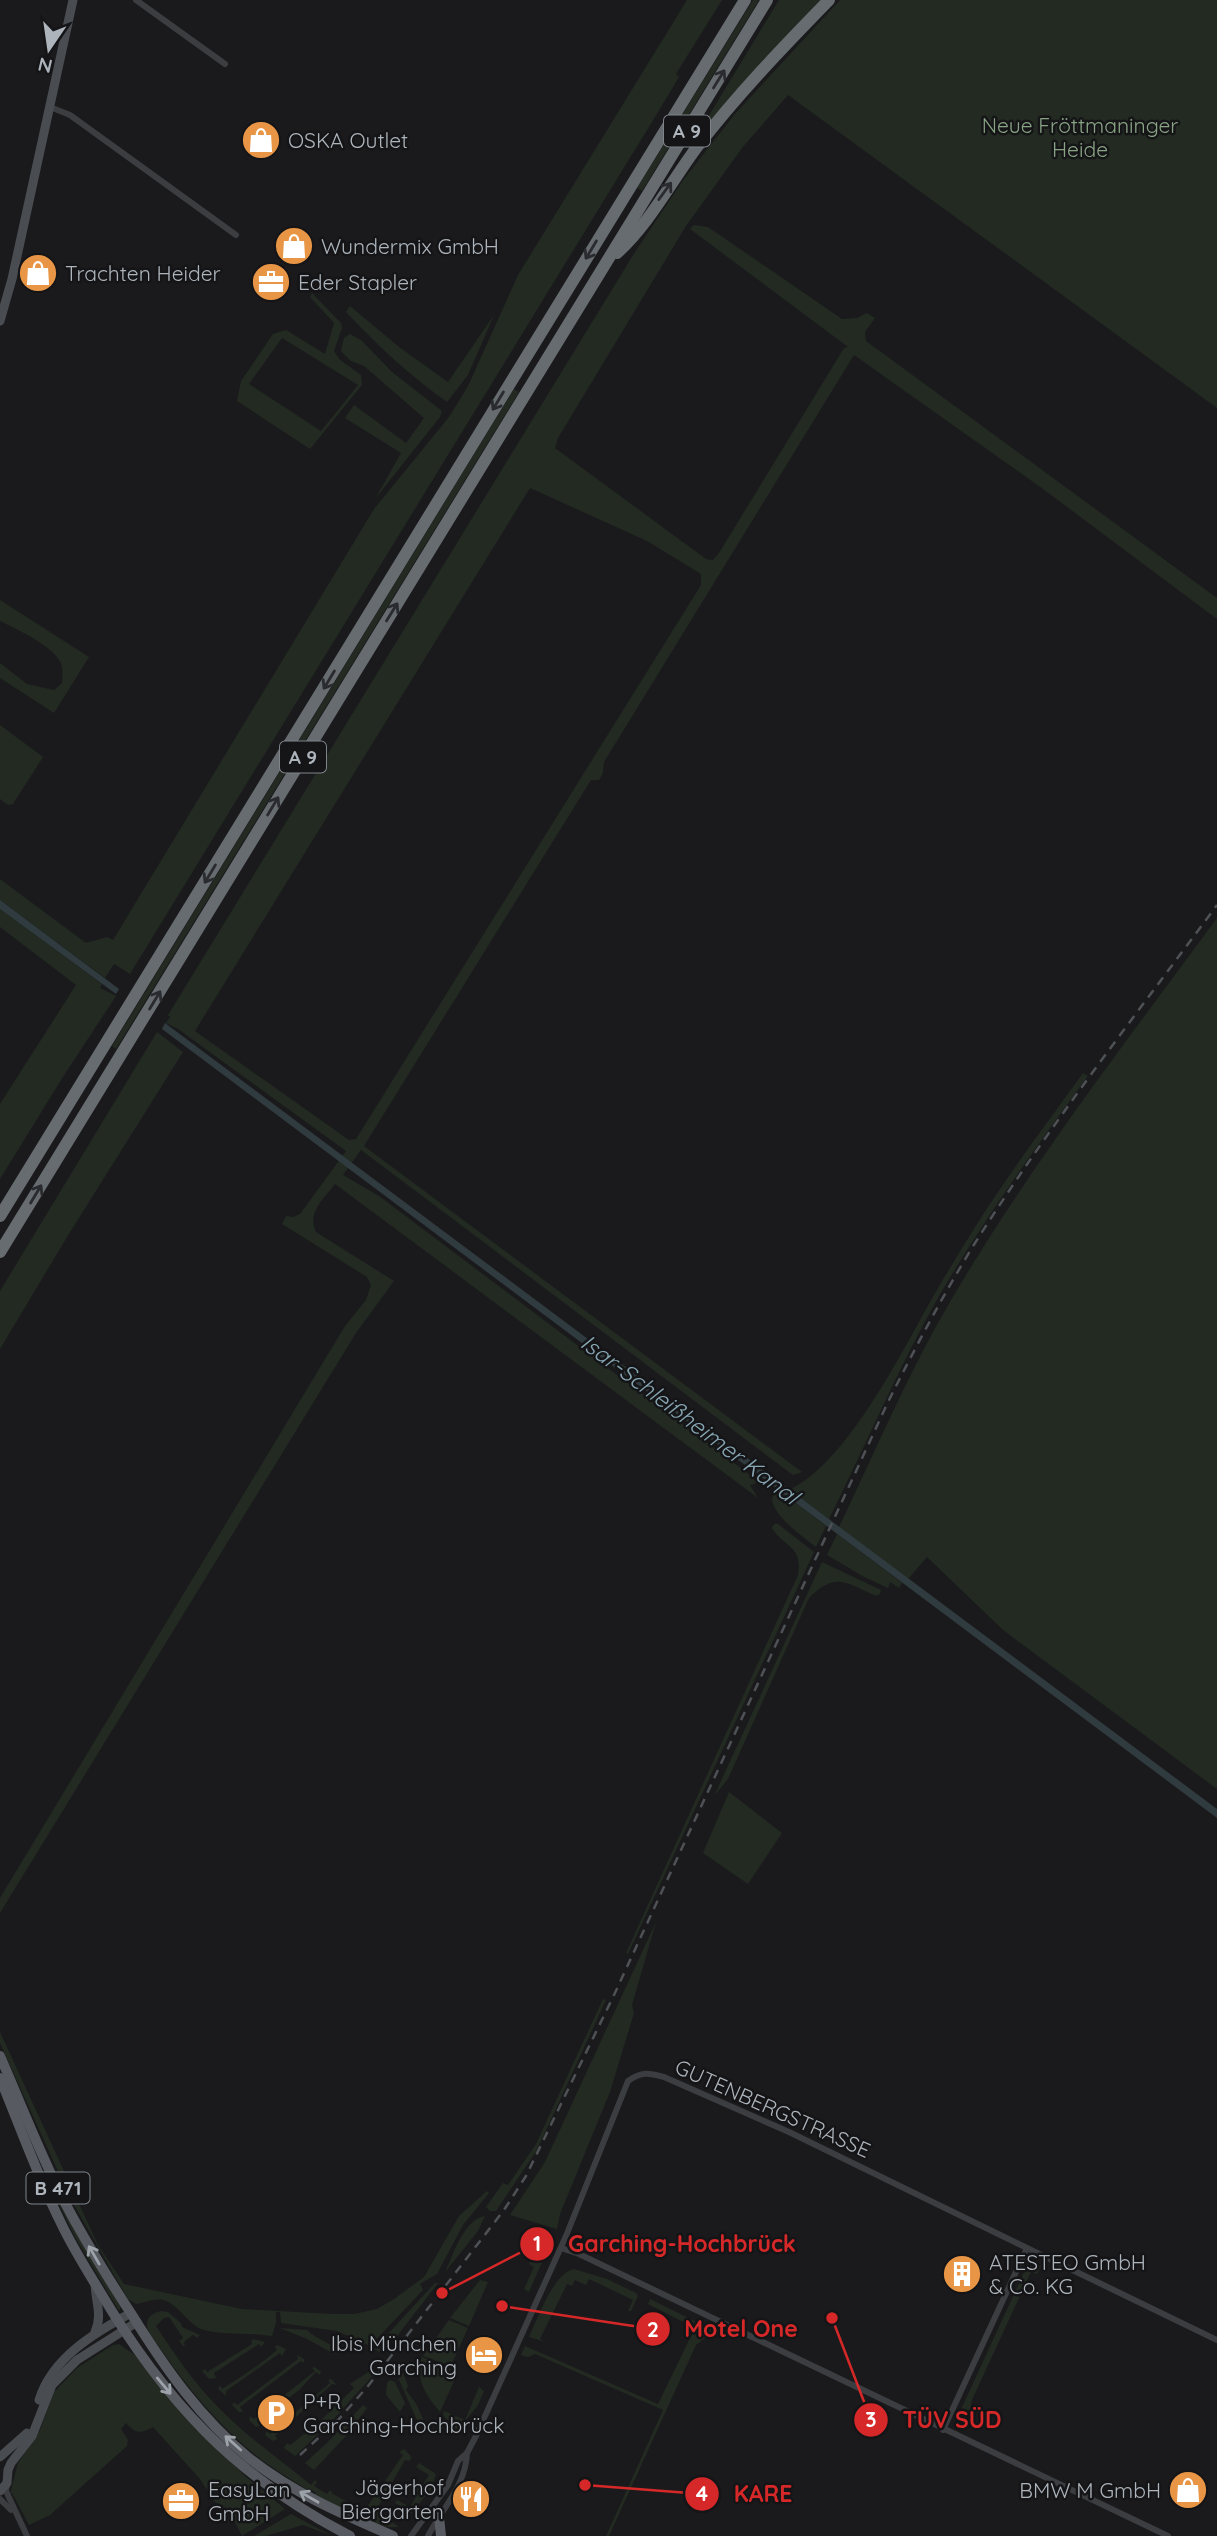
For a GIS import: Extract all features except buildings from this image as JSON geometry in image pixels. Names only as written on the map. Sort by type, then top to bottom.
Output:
[{"type":"highway","name":"A 9","points":[[1,1213],[745,0]]},
{"type":"highway","name":"A 9","points":[[0,1252],[767,0]]},
{"type":"highway","points":[[606,262],[634,237],[699,145],[731,105],[829,0]]},
{"type":"main road","name":"B 471","points":[[0,2056],[65,2201],[101,2267],[190,2399],[216,2428],[250,2458],[321,2504],[393,2536]]},
{"type":"main road","name":"B 471","points":[[0,2078],[58,2218],[117,2321],[156,2377],[225,2452],[277,2494],[349,2536]]},
{"type":"main road","points":[[439,2517],[441,2536]]},
{"type":"street","points":[[0,321],[12,279],[73,0]]},
{"type":"street","points":[[136,0],[225,64]]},
{"type":"street","points":[[50,107],[70,115],[236,235]]},
{"type":"street","name":"GUTENBERGSTRASSE","points":[[467,2453],[561,2248],[628,2081],[639,2073],[650,2073],[774,2125],[1217,2340]]},
{"type":"street","points":[[561,2248],[579,2254],[1168,2536]]},
{"type":"street","points":[[943,2430],[1027,2249]]},
{"type":"street","points":[[94,2283],[100,2314],[95,2334]]},
{"type":"street","points":[[8,2470],[0,2458],[27,2433],[42,2390],[57,2366],[95,2334],[117,2321],[134,2318]]},
{"type":"street","points":[[27,2536],[6,2491],[8,2470],[32,2436],[46,2397],[63,2372],[123,2330],[134,2318]]},
{"type":"street","points":[[428,2536],[456,2491],[467,2467],[467,2453]]},
{"type":"street","points":[[411,2536],[448,2485],[458,2461],[467,2453]]},
{"type":"street","points":[[0,2491],[7,2483]]},
{"type":"street","points":[[0,2499],[14,2513]]},
{"type":"green space","points":[[687,0],[722,0],[676,74],[679,77],[655,117],[130,974],[114,964],[105,978],[0,900],[0,879],[86,943],[107,937],[113,940],[374,509],[449,417],[468,386],[518,275]]},
{"type":"green space","points":[[753,0],[759,0],[642,191],[637,188]]},
{"type":"green space","points":[[779,0],[822,0],[699,136],[697,135]]},
{"type":"green space","name":"Neue Fröttmaninger Heide","points":[[840,0],[1217,0],[1217,408],[788,95],[742,148],[686,226],[558,438],[555,448],[706,559],[713,560],[719,553],[844,348],[848,347],[690,229],[694,225],[708,227],[842,319],[857,318],[867,313],[875,318],[865,332],[866,341],[1217,598],[1217,619],[1043,489],[854,355],[604,762],[599,780],[591,780],[364,1146],[802,1472],[793,1475],[361,1150],[343,1175],[379,1196],[750,1475],[757,1483],[750,1485],[758,1498],[335,1184],[315,1212],[313,1218],[316,1232],[394,1281],[356,1333],[0,1913],[0,1898],[345,1326],[366,1300],[371,1285],[367,1277],[282,1224],[286,1216],[300,1214],[346,1151],[166,1023],[170,1017],[168,1015],[635,252],[684,179],[734,115]],"holes":[[[530,488],[647,541],[701,574],[701,585],[356,1139],[349,1140],[195,1031]]]},
{"type":"green space","points":[[312,293],[341,323],[342,328],[334,351],[339,359],[361,375],[362,385],[310,449],[237,401],[241,381],[273,334],[286,330],[325,354],[334,323],[310,297]],"holes":[[[282,338],[358,385],[321,431],[249,384]]]},
{"type":"green space","points":[[350,306],[399,347],[448,382],[494,315],[468,375],[447,402],[407,371],[370,336],[346,312]]},
{"type":"green space","points":[[350,334],[361,340],[392,372],[442,411],[375,499],[401,453],[345,418],[354,405],[406,443],[424,418],[364,366],[351,361],[341,351],[344,338]]},
{"type":"green space","points":[[514,389],[519,392],[116,1049],[112,1046]]},
{"type":"green space","points":[[0,600],[89,657],[54,713],[0,678],[0,663],[27,684],[54,690],[62,683],[62,666],[52,652],[35,639],[0,621]]},
{"type":"green space","points":[[0,725],[43,757],[13,804],[8,805],[0,799]]},
{"type":"green space","points":[[0,909],[102,984],[100,988],[116,996],[0,1179],[0,1104],[76,985],[0,927]]},
{"type":"green space","points":[[1217,918],[1217,1789],[1003,1630],[927,1557],[908,1579],[839,1527],[920,1356],[981,1250],[1079,1106]]},
{"type":"green space","points":[[157,1032],[183,1052],[0,1349],[0,1291]]},
{"type":"green space","points":[[1083,1073],[1088,1076],[992,1211],[939,1296],[829,1519],[789,1490],[811,1476],[832,1456],[872,1403],[984,1213]]},
{"type":"green space","points":[[782,1493],[826,1526],[816,1547],[789,1525],[773,1505],[772,1498],[775,1494]]},
{"type":"green space","points":[[774,1524],[778,1524],[814,1552],[628,1954],[626,1953],[798,1575],[798,1558],[772,1528]]},
{"type":"green space","points":[[837,1534],[902,1583],[899,1588],[890,1582],[888,1588],[864,1577],[827,1555]]},
{"type":"green space","points":[[822,1562],[881,1590],[880,1594],[876,1596],[849,1584],[834,1582],[809,1598],[728,1779],[714,1796]]},
{"type":"green space","points":[[729,1792],[782,1833],[748,1884],[703,1853]]},
{"type":"green space","points":[[656,1922],[632,2005],[634,2013],[610,2092],[560,2214],[557,2229],[510,2215],[545,2162]]},
{"type":"green space","points":[[603,1999],[606,2000],[537,2150],[496,2211],[490,2211],[486,2207],[503,2183],[508,2185],[536,2144]]},
{"type":"green space","points":[[0,2032],[98,2245],[124,2284],[242,2309],[354,2314],[377,2309],[424,2277],[459,2216],[487,2191],[489,2193],[463,2225],[437,2274],[420,2284],[423,2290],[370,2346],[337,2331],[281,2323],[280,2312],[276,2312],[272,2336],[201,2329],[168,2302],[156,2300],[136,2304],[128,2299],[70,2198],[0,2043]]},
{"type":"green space","points":[[54,2190],[121,2307],[119,2311],[75,2237]]},
{"type":"green space","points":[[485,2216],[478,2231],[445,2272],[465,2231],[477,2219]]},
{"type":"green space","points":[[543,2249],[546,2253],[529,2292],[524,2289],[534,2267],[529,2264],[533,2256]]},
{"type":"green space","points":[[1033,2264],[1041,2266],[1037,2274],[1031,2272],[972,2400],[967,2425],[960,2427],[957,2418],[1026,2268]]},
{"type":"green space","points":[[574,2269],[607,2279],[636,2293],[638,2296],[631,2311],[628,2311],[633,2300],[589,2279],[586,2285],[575,2280],[572,2286],[567,2284],[540,2339],[545,2342],[529,2337],[553,2287],[567,2272]]},
{"type":"green space","points":[[480,2280],[488,2282],[469,2326],[450,2318]]},
{"type":"green space","points":[[435,2283],[438,2283],[394,2340],[388,2339],[379,2352],[374,2349]]},
{"type":"green space","points":[[650,2299],[711,2329],[709,2335],[696,2345],[609,2536],[606,2536],[663,2410],[535,2354],[528,2357],[521,2355],[525,2346],[658,2404],[695,2328],[648,2304]]},
{"type":"green space","points":[[161,2311],[168,2312],[182,2327],[200,2335],[197,2338],[193,2335],[183,2346],[179,2341],[183,2338],[169,2317],[156,2326],[201,2389],[241,2429],[311,2485],[315,2480],[317,2482],[314,2486],[327,2494],[330,2490],[362,2510],[367,2507],[403,2455],[399,2452],[404,2449],[411,2456],[410,2461],[405,2460],[378,2507],[383,2510],[380,2515],[398,2526],[378,2525],[333,2505],[253,2453],[215,2417],[150,2334],[147,2328],[148,2319]]},
{"type":"green space","points":[[449,2320],[468,2328],[451,2366],[423,2356]]},
{"type":"green space","points":[[280,2328],[307,2330],[339,2353],[334,2354]]},
{"type":"green space","points":[[253,2339],[265,2342],[261,2347],[259,2344],[214,2373],[216,2378],[209,2379],[202,2371],[205,2369],[207,2372],[252,2344]]},
{"type":"green space","points":[[119,2344],[135,2355],[211,2442],[245,2476],[285,2509],[242,2536],[233,2518],[214,2501],[200,2479],[153,2427],[139,2432],[126,2423],[121,2429],[128,2440],[127,2446],[50,2515],[29,2525],[12,2493],[10,2494],[18,2463],[40,2430],[54,2392],[77,2368],[113,2345]]},
{"type":"green space","points":[[277,2345],[286,2349],[282,2356],[280,2353],[226,2391],[226,2396],[218,2389],[220,2385],[222,2389],[264,2361],[277,2350]]},
{"type":"green space","points":[[297,2355],[304,2359],[304,2363],[301,2361],[240,2407],[243,2412],[239,2412],[232,2405],[234,2402],[237,2405],[298,2359]]},
{"type":"green space","points":[[422,2357],[450,2369],[448,2373],[456,2377],[440,2412],[423,2387],[420,2373]]},
{"type":"green space","points":[[315,2367],[321,2372],[320,2375],[316,2372],[299,2390],[257,2422],[260,2426],[256,2427],[249,2420],[250,2416],[254,2419],[315,2371],[312,2368]]},
{"type":"green space","points":[[370,2371],[375,2373],[333,2420],[295,2456],[284,2448],[287,2443],[290,2445],[317,2424],[354,2388],[350,2384]]},
{"type":"green space","points":[[403,2373],[408,2386],[406,2390],[417,2405],[429,2434],[416,2418],[399,2380],[400,2374]]},
{"type":"green space","points":[[331,2379],[337,2385],[332,2384],[275,2436],[278,2439],[273,2441],[265,2435],[267,2431],[270,2434],[330,2383],[328,2380]]},
{"type":"green space","points":[[390,2380],[395,2382],[405,2403],[400,2412],[386,2395],[387,2383]]},
{"type":"green space","points":[[479,2387],[484,2391],[478,2405],[457,2431],[443,2415],[444,2411],[465,2420]]},
{"type":"green space","points":[[363,2405],[367,2408],[345,2437],[314,2470],[305,2463],[328,2442]]},
{"type":"green space","points":[[419,2463],[436,2474],[431,2489],[404,2522],[402,2520],[407,2510],[395,2503],[397,2500],[410,2507],[418,2493],[406,2485],[407,2482],[420,2489],[429,2475],[416,2467]]},
{"type":"green space","points":[[291,2514],[332,2536],[303,2525],[266,2536],[254,2536]]},
{"type":"water","points":[[0,900],[119,989],[116,994],[0,909]]},
{"type":"water","name":"Isar-Schleißheimer Kanal","points":[[165,1023],[1217,1809],[1217,1818],[162,1029]]},
{"type":"railway","points":[[300,2455],[339,2419],[368,2386],[504,2210],[526,2176],[614,1995],[888,1402],[930,1322],[975,1243],[1032,1156],[1217,905]]},
{"type":"place","name":"OSKA Outlet","points":[[261,140]]},
{"type":"place","name":"Wundermix GmbH","points":[[294,246]]},
{"type":"place","name":"Trachten Heider","points":[[38,273]]},
{"type":"place","name":"Eder Stapler","points":[[271,282]]},
{"type":"place","name":"ATESTEO GmbH & Co. KG","points":[[962,2274]]},
{"type":"place","name":"Garching-Hochbrück","points":[[442,2293]]},
{"type":"place","name":"Motel One","points":[[502,2306]]},
{"type":"place","name":"TÜV SÜD","points":[[832,2318]]},
{"type":"place","name":"Ibis München Garching","points":[[484,2355]]},
{"type":"place","name":"P+R Garching-Hochbrück","points":[[276,2413]]},
{"type":"place","name":"KARE","points":[[585,2485]]},
{"type":"place","name":"BMW M GmbH","points":[[1188,2490]]},
{"type":"place","name":"Jägerhof Biergarten","points":[[471,2499]]},
{"type":"place","name":"EasyLan GmbH","points":[[181,2501]]}]
